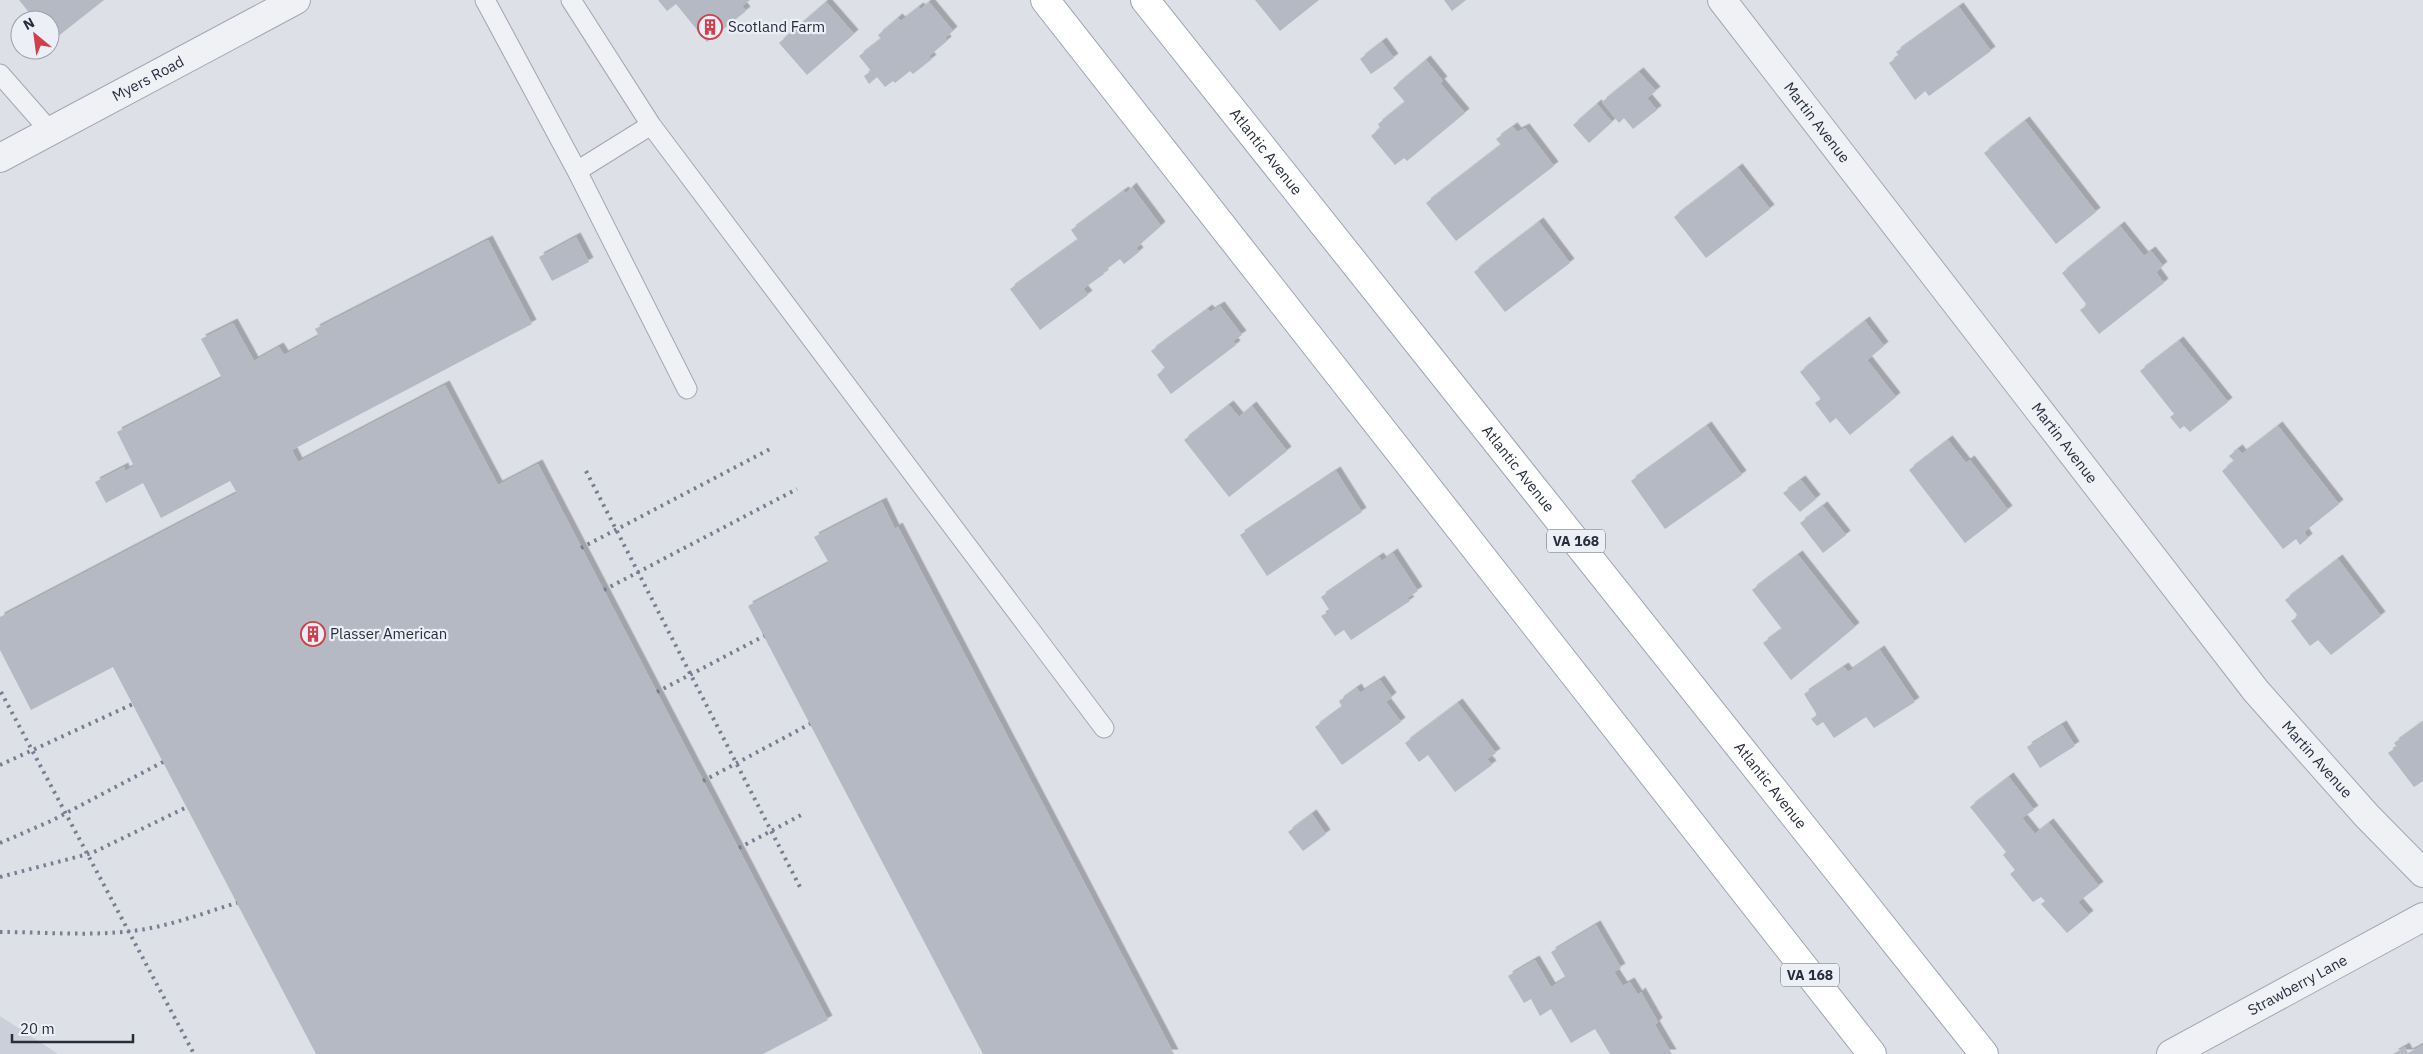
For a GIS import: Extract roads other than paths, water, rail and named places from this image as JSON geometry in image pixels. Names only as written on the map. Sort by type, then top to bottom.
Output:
[{"type":"main road","name":"VA 168","points":[[1045,0],[1872,1054]]},
{"type":"main road","name":"Atlantic Avenue","points":[[1144,0],[1984,1054]]},
{"type":"street","name":"Myers Road","points":[[0,158],[50,131],[254,9],[296,0]]},
{"type":"street","name":"Martin Avenue","points":[[1722,0],[2256,691],[2367,816],[2423,873]]},
{"type":"street","name":"Strawberry Lane","points":[[2171,1054],[2423,917]]},
{"type":"lane","points":[[485,0],[577,171],[687,389]]},
{"type":"lane","points":[[571,0],[651,125],[1104,728]]},
{"type":"lane","points":[[0,74],[50,131]]},
{"type":"lane","points":[[577,171],[651,125]]},
{"type":"railway","points":[[581,548],[772,448]]},
{"type":"railway","points":[[586,471],[800,887]]},
{"type":"railway","points":[[604,590],[797,489]]},
{"type":"railway","points":[[657,692],[764,636]]},
{"type":"railway","points":[[1,692],[194,1054]]},
{"type":"railway","points":[[0,765],[133,704]]},
{"type":"railway","points":[[703,781],[810,724]]},
{"type":"railway","points":[[0,843],[51,821],[163,762]]},
{"type":"railway","points":[[0,877],[92,853],[187,807]]},
{"type":"railway","points":[[739,848],[803,814]]},
{"type":"railway","points":[[0,932],[78,934],[137,930],[176,922],[237,903]]},
{"type":"place","name":"Scotland Farm","points":[[710,27]]},
{"type":"place","name":"Plasser American","points":[[313,634]]}]
